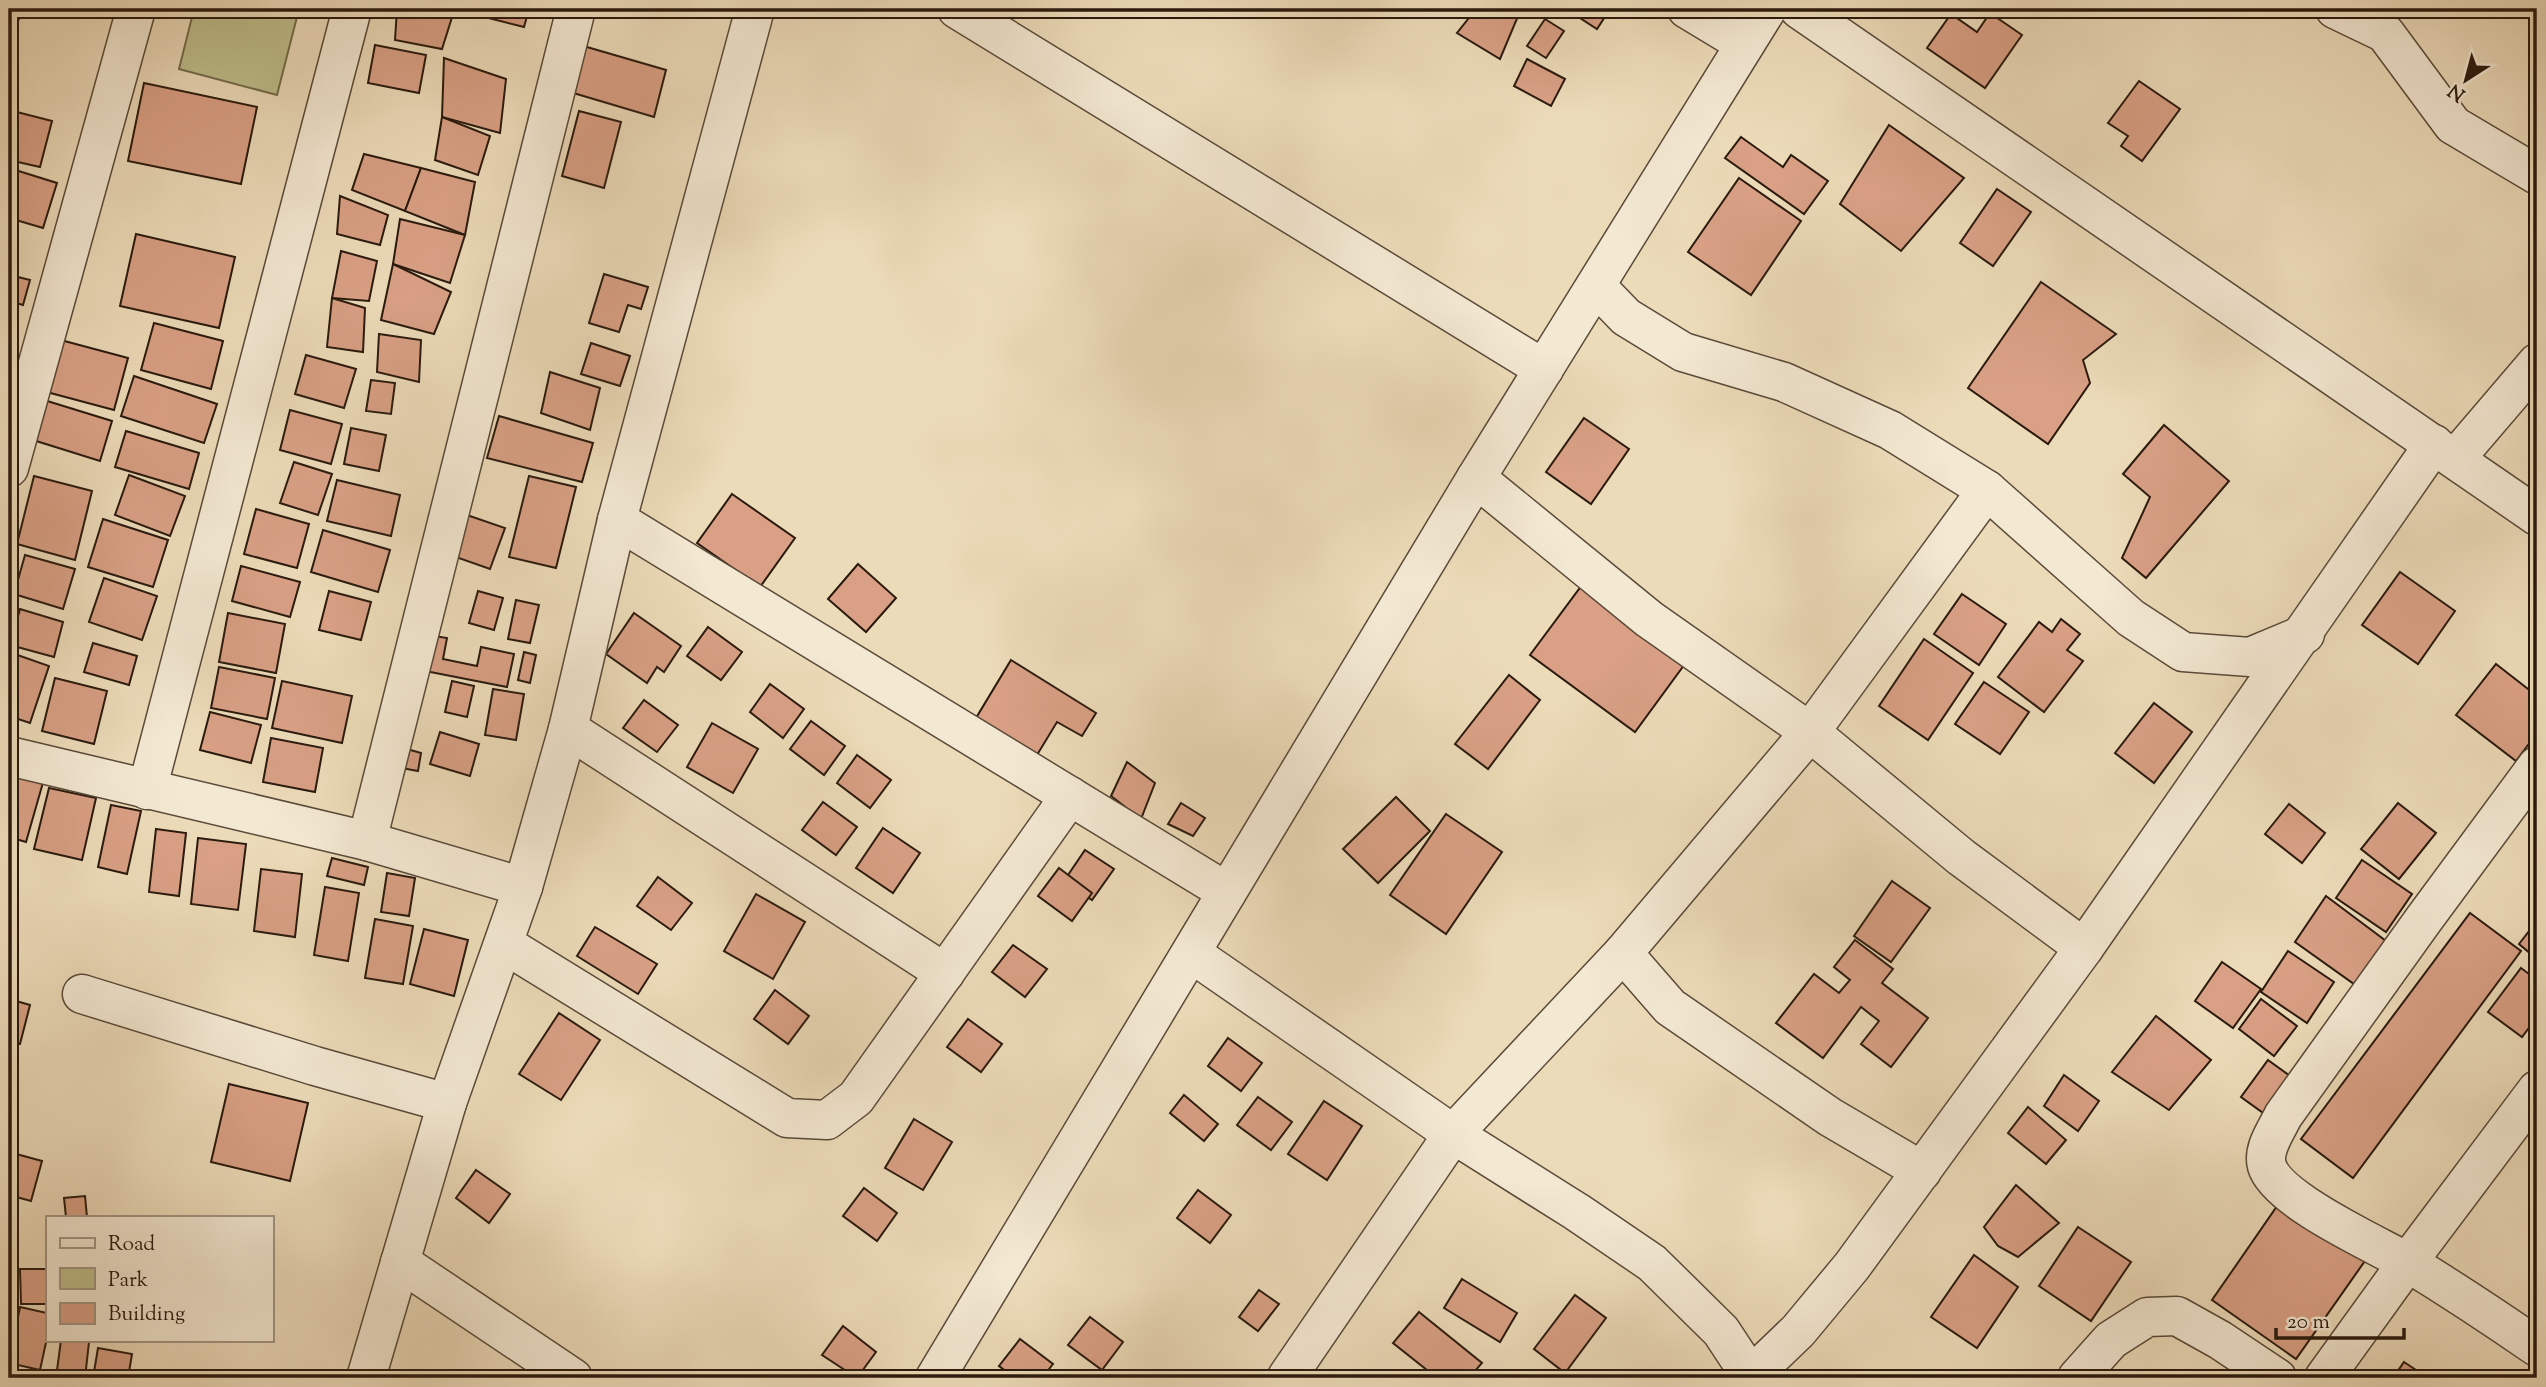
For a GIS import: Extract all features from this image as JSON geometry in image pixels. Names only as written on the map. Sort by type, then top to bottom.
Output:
[{"type":"street","points":[[9,468],[136,9]]},
{"type":"street","points":[[147,790],[352,9]]},
{"type":"street","points":[[367,841],[576,9]]},
{"type":"street","points":[[366,1378],[447,1103],[523,887],[568,729],[617,520],[755,9]]},
{"type":"street","points":[[957,9],[1544,369]]},
{"type":"street","points":[[1687,9],[1745,44]]},
{"type":"street","points":[[935,1378],[1476,478],[1767,9]]},
{"type":"street","points":[[1799,9],[2537,516]]},
{"type":"street","points":[[2335,9],[2385,33],[2453,125],[2537,175]]},
{"type":"street","points":[[1596,286],[1626,317],[1682,352],[1784,382],[1890,430],[1987,490],[2131,618],[2183,652],[2250,657],[2305,634]]},
{"type":"street","points":[[1191,953],[1453,1134],[1577,1212],[1652,1264],[1721,1331],[1750,1377],[1798,1331],[1852,1266],[2084,948],[2305,634],[2445,452],[2537,363]]},
{"type":"street","points":[[1476,478],[1649,619],[1810,732],[1961,857],[2084,948]]},
{"type":"street","points":[[1286,1377],[1453,1134],[1623,953],[1810,732],[1987,490]]},
{"type":"street","points":[[617,520],[1227,892]]},
{"type":"street","points":[[568,729],[945,973]]},
{"type":"street","points":[[9,756],[367,841],[523,887]]},
{"type":"street","points":[[2537,766],[2283,1116],[2267,1146],[2266,1166],[2278,1184],[2309,1208],[2407,1263],[2537,1348]]},
{"type":"street","points":[[504,944],[787,1118],[827,1120],[856,1098],[1070,796]]},
{"type":"street","points":[[1623,953],[1670,1007],[1830,1117],[1922,1171]]},
{"type":"street","points":[[82,993],[315,1066],[447,1103]]},
{"type":"street","points":[[2324,1378],[2537,1090]]},
{"type":"street","points":[[400,1262],[573,1378]]},
{"type":"street","points":[[2077,1378],[2111,1340],[2147,1317],[2177,1316],[2220,1340],[2277,1378]]},
{"type":"green space","points":[[194,9],[299,9],[277,95],[179,69]]},
{"type":"building","points":[[397,9],[454,11],[442,49],[395,40]]},
{"type":"building","points":[[466,9],[529,9],[524,27],[465,12]]},
{"type":"building","points":[[1476,9],[1521,9],[1500,59],[1457,33]]},
{"type":"building","points":[[1566,9],[1610,9],[1597,29]]},
{"type":"building","points":[[9,11],[21,15],[9,38]]},
{"type":"building","points":[[1990,13],[2022,35],[1985,88],[1927,48],[1951,14],[1977,32]]},
{"type":"building","points":[[1545,19],[1564,31],[1546,58],[1527,46]]},
{"type":"building","points":[[375,45],[426,55],[419,93],[368,83]]},
{"type":"building","points":[[580,45],[666,70],[654,117],[570,92]]},
{"type":"building","points":[[444,58],[506,79],[500,133],[442,117]]},
{"type":"building","points":[[1527,59],[1565,79],[1551,106],[1514,86]]},
{"type":"building","points":[[2139,81],[2180,109],[2142,161],[2121,146],[2128,136],[2108,123]]},
{"type":"building","points":[[144,83],[257,107],[241,184],[128,161]]},
{"type":"building","points":[[9,110],[52,121],[40,167],[9,160]]},
{"type":"building","points":[[579,111],[621,122],[604,188],[562,176]]},
{"type":"building","points":[[442,117],[490,136],[478,175],[435,160]]},
{"type":"building","points":[[1889,125],[1964,178],[1901,251],[1840,204]]},
{"type":"building","points":[[1741,137],[1783,167],[1791,155],[1828,181],[1804,214],[1725,158]]},
{"type":"building","points":[[364,154],[421,168],[405,211],[352,190]]},
{"type":"building","points":[[9,168],[57,183],[43,228],[9,218]]},
{"type":"building","points":[[421,168],[475,182],[465,235],[405,211]]},
{"type":"building","points":[[1739,178],[1801,221],[1751,295],[1688,252]]},
{"type":"building","points":[[1997,189],[2031,212],[1993,266],[1960,243]]},
{"type":"building","points":[[340,196],[388,215],[380,245],[337,234]]},
{"type":"building","points":[[400,219],[465,235],[450,283],[393,264]]},
{"type":"building","points":[[9,233],[16,235],[9,262]]},
{"type":"building","points":[[136,234],[235,257],[219,328],[120,306]]},
{"type":"building","points":[[341,251],[377,261],[369,301],[332,298]]},
{"type":"building","points":[[393,264],[451,292],[434,334],[381,320]]},
{"type":"building","points":[[604,274],[648,287],[641,309],[628,305],[619,332],[589,323]]},
{"type":"building","points":[[10,275],[30,280],[23,305],[9,301]]},
{"type":"building","points":[[2041,282],[2116,334],[2083,360],[2090,383],[2048,444],[1968,388]]},
{"type":"building","points":[[332,298],[365,308],[363,352],[327,347]]},
{"type":"building","points":[[154,323],[223,341],[211,389],[141,370]]},
{"type":"building","points":[[379,334],[421,340],[419,382],[377,372]]},
{"type":"building","points":[[57,339],[128,358],[114,410],[43,391]]},
{"type":"building","points":[[591,343],[630,356],[620,386],[581,374]]},
{"type":"building","points":[[306,355],[356,369],[344,408],[295,394]]},
{"type":"building","points":[[550,372],[600,388],[590,430],[541,413]]},
{"type":"building","points":[[134,376],[217,404],[204,443],[121,416]]},
{"type":"building","points":[[371,380],[395,383],[391,414],[366,411]]},
{"type":"building","points":[[44,400],[112,421],[100,461],[33,440]]},
{"type":"building","points":[[290,410],[342,424],[331,464],[280,450]]},
{"type":"building","points":[[499,416],[593,443],[582,482],[487,458]]},
{"type":"building","points":[[1584,418],[1629,449],[1591,504],[1546,472]]},
{"type":"building","points":[[2164,425],[2229,481],[2146,578],[2122,558],[2150,497],[2123,474]]},
{"type":"building","points":[[351,428],[386,435],[379,471],[344,464]]},
{"type":"building","points":[[126,431],[199,453],[189,489],[115,467]]},
{"type":"building","points":[[294,462],[332,474],[318,515],[280,503]]},
{"type":"building","points":[[129,475],[185,496],[170,536],[115,515]]},
{"type":"building","points":[[34,476],[92,491],[75,560],[17,544]]},
{"type":"building","points":[[529,476],[576,487],[556,568],[509,557]]},
{"type":"building","points":[[337,480],[400,495],[391,536],[327,521]]},
{"type":"building","points":[[732,494],[795,538],[760,587],[697,543]]},
{"type":"building","points":[[256,509],[309,524],[297,568],[244,554]]},
{"type":"building","points":[[464,514],[505,528],[490,569],[450,555]]},
{"type":"building","points":[[103,519],[168,540],[153,587],[88,567]]},
{"type":"building","points":[[323,530],[390,550],[378,592],[311,572]]},
{"type":"building","points":[[25,555],[75,569],[63,609],[14,594]]},
{"type":"building","points":[[858,564],[896,598],[866,632],[828,599]]},
{"type":"building","points":[[241,566],[300,582],[290,617],[232,601]]},
{"type":"building","points":[[2400,572],[2455,611],[2418,664],[2362,625]]},
{"type":"building","points":[[104,578],[157,596],[142,640],[89,622]]},
{"type":"building","points":[[1585,581],[1690,657],[1635,732],[1530,655]]},
{"type":"building","points":[[329,591],[371,602],[361,640],[319,630]]},
{"type":"building","points":[[478,591],[503,598],[494,630],[469,623]]},
{"type":"building","points":[[1962,594],[2006,624],[1979,665],[1934,634]]},
{"type":"building","points":[[516,600],[539,605],[530,643],[508,639]]},
{"type":"building","points":[[20,609],[63,622],[54,657],[10,645]]},
{"type":"building","points":[[228,613],[285,624],[276,673],[219,662]]},
{"type":"building","points":[[634,613],[681,646],[664,672],[657,667],[647,683],[606,654]]},
{"type":"building","points":[[2061,619],[2080,634],[2067,650],[2083,661],[2044,712],[1998,677],[2039,622],[2052,632]]},
{"type":"building","points":[[708,627],[742,652],[721,680],[687,656]]},
{"type":"building","points":[[422,634],[447,638],[443,659],[477,666],[481,647],[514,654],[507,687],[415,669]]},
{"type":"building","points":[[1924,639],[1973,673],[1928,740],[1879,706]]},
{"type":"building","points":[[93,643],[137,656],[129,685],[84,672]]},
{"type":"building","points":[[9,652],[49,666],[30,723],[9,716]]},
{"type":"building","points":[[524,652],[536,655],[530,683],[518,680]]},
{"type":"building","points":[[1011,660],[1096,713],[1082,736],[1057,722],[1037,755],[976,718]]},
{"type":"building","points":[[2496,664],[2537,696],[2537,733],[2516,761],[2456,715]]},
{"type":"building","points":[[219,667],[275,678],[267,719],[211,708]]},
{"type":"building","points":[[1509,675],[1540,700],[1488,769],[1455,744]]},
{"type":"building","points":[[55,678],[107,691],[94,744],[42,731]]},
{"type":"building","points":[[282,681],[352,696],[342,743],[272,728]]},
{"type":"building","points":[[452,681],[474,686],[467,717],[445,712]]},
{"type":"building","points":[[1984,682],[2029,712],[2000,754],[1955,724]]},
{"type":"building","points":[[770,684],[804,709],[783,738],[750,712]]},
{"type":"building","points":[[493,689],[524,694],[516,740],[485,735]]},
{"type":"building","points":[[644,700],[678,725],[657,752],[623,728]]},
{"type":"building","points":[[2154,703],[2192,732],[2154,783],[2115,753]]},
{"type":"building","points":[[210,712],[261,725],[251,763],[200,750]]},
{"type":"building","points":[[811,721],[845,746],[824,775],[790,749]]},
{"type":"building","points":[[712,723],[758,749],[733,793],[687,767]]},
{"type":"building","points":[[440,732],[479,744],[470,776],[430,764]]},
{"type":"building","points":[[271,738],[323,748],[315,792],[263,782]]},
{"type":"building","points":[[400,747],[421,753],[418,771],[396,767]]},
{"type":"building","points":[[857,755],[891,780],[870,808],[837,783]]},
{"type":"building","points":[[1127,762],[1155,783],[1141,819],[1111,796]]},
{"type":"building","points":[[9,768],[44,779],[26,842],[9,837]]},
{"type":"building","points":[[49,788],[96,798],[82,860],[34,849]]},
{"type":"building","points":[[1396,797],[1430,831],[1378,883],[1343,849]]},
{"type":"building","points":[[823,802],[857,827],[836,855],[802,830]]},
{"type":"building","points":[[1181,803],[1205,818],[1193,836],[1168,824]]},
{"type":"building","points":[[2398,803],[2436,833],[2399,879],[2361,849]]},
{"type":"building","points":[[2289,804],[2325,833],[2302,863],[2265,834]]},
{"type":"building","points":[[111,805],[141,811],[127,874],[98,867]]},
{"type":"building","points":[[1446,814],[1502,852],[1446,934],[1390,895]]},
{"type":"building","points":[[883,828],[920,853],[893,893],[856,868]]},
{"type":"building","points":[[156,829],[186,833],[179,896],[149,892]]},
{"type":"building","points":[[198,838],[246,844],[238,910],[191,904]]},
{"type":"building","points":[[1085,850],[1114,869],[1092,900],[1064,881]]},
{"type":"building","points":[[332,858],[368,867],[364,885],[327,876]]},
{"type":"building","points":[[2362,860],[2412,894],[2386,932],[2336,898]]},
{"type":"building","points":[[1059,868],[1092,893],[1072,921],[1038,896]]},
{"type":"building","points":[[261,869],[302,874],[295,937],[254,931]]},
{"type":"building","points":[[387,873],[415,878],[409,916],[381,912]]},
{"type":"building","points":[[658,877],[692,903],[671,930],[637,906]]},
{"type":"building","points":[[1892,881],[1930,908],[1891,962],[1854,936]]},
{"type":"building","points":[[325,887],[359,893],[348,961],[314,955]]},
{"type":"building","points":[[756,894],[805,922],[773,979],[724,951]]},
{"type":"building","points":[[2326,896],[2386,941],[2354,984],[2295,942]]},
{"type":"building","points":[[2470,913],[2521,951],[2353,1178],[2301,1139]]},
{"type":"building","points":[[375,919],[413,926],[403,984],[365,978]]},
{"type":"building","points":[[2537,921],[2537,959],[2519,944]]},
{"type":"building","points":[[595,927],[657,964],[638,994],[577,956]]},
{"type":"building","points":[[424,929],[468,940],[454,996],[410,984]]},
{"type":"building","points":[[1855,940],[1893,969],[1882,983],[1928,1018],[1891,1067],[1861,1044],[1879,1021],[1861,1007],[1823,1058],[1776,1023],[1814,974],[1839,993],[1850,980],[1834,967]]},
{"type":"building","points":[[1013,945],[1047,969],[1025,997],[992,972]]},
{"type":"building","points":[[2288,951],[2334,982],[2307,1023],[2261,992]]},
{"type":"building","points":[[2222,962],[2261,989],[2233,1028],[2195,1001]]},
{"type":"building","points":[[2521,968],[2537,980],[2537,1017],[2522,1037],[2488,1012]]},
{"type":"building","points":[[775,990],[809,1016],[788,1044],[754,1019]]},
{"type":"building","points":[[9,999],[30,1005],[20,1044],[9,1041]]},
{"type":"building","points":[[2261,999],[2297,1026],[2274,1056],[2239,1029]]},
{"type":"building","points":[[559,1013],[600,1040],[561,1100],[519,1074]]},
{"type":"building","points":[[2156,1016],[2211,1060],[2169,1110],[2112,1072]]},
{"type":"building","points":[[968,1019],[1002,1044],[981,1072],[947,1047]]},
{"type":"building","points":[[1228,1038],[1262,1063],[1241,1091],[1208,1066]]},
{"type":"building","points":[[2268,1060],[2293,1078],[2266,1115],[2241,1097]]},
{"type":"building","points":[[2064,1075],[2099,1101],[2078,1131],[2044,1106]]},
{"type":"building","points":[[229,1084],[308,1103],[290,1181],[211,1162]]},
{"type":"building","points":[[1184,1095],[1218,1124],[1204,1141],[1170,1113]]},
{"type":"building","points":[[1258,1097],[1292,1122],[1271,1150],[1237,1125]]},
{"type":"building","points":[[1324,1101],[1362,1126],[1327,1180],[1288,1154]]},
{"type":"building","points":[[2028,1107],[2066,1140],[2046,1164],[2008,1133]]},
{"type":"building","points":[[914,1119],[952,1142],[923,1190],[885,1168]]},
{"type":"building","points":[[9,1152],[42,1161],[31,1201],[9,1195]]},
{"type":"building","points":[[476,1170],[510,1194],[489,1223],[456,1198]]},
{"type":"building","points":[[2016,1185],[2059,1223],[2018,1257],[1998,1246],[1984,1227]]},
{"type":"building","points":[[864,1188],[897,1213],[877,1241],[843,1216]]},
{"type":"building","points":[[1198,1190],[1231,1215],[1210,1243],[1177,1218]]},
{"type":"building","points":[[85,1196],[87,1216],[66,1216],[64,1198]]},
{"type":"building","points":[[2282,1199],[2367,1258],[2296,1359],[2212,1300]]},
{"type":"building","points":[[2078,1227],[2131,1262],[2091,1321],[2039,1286]]},
{"type":"building","points":[[1974,1255],[2018,1287],[1977,1348],[1931,1317]]},
{"type":"building","points":[[20,1269],[46,1269],[46,1304],[21,1304]]},
{"type":"building","points":[[9,1273],[12,1300],[9,1301]]},
{"type":"building","points":[[1462,1279],[1517,1313],[1500,1342],[1444,1308]]},
{"type":"building","points":[[1259,1290],[1279,1304],[1258,1331],[1239,1317]]},
{"type":"building","points":[[1575,1295],[1606,1318],[1565,1373],[1534,1349]]},
{"type":"building","points":[[20,1307],[46,1313],[46,1342],[40,1370],[9,1363]]},
{"type":"building","points":[[1419,1312],[1482,1363],[1469,1378],[1437,1378],[1393,1343]]},
{"type":"building","points":[[1090,1317],[1123,1342],[1102,1370],[1068,1345]]},
{"type":"building","points":[[843,1326],[876,1352],[857,1378],[822,1355]]},
{"type":"building","points":[[1020,1339],[1053,1364],[1042,1378],[1015,1378],[999,1366]]},
{"type":"building","points":[[61,1342],[89,1342],[85,1378],[56,1378]]},
{"type":"building","points":[[98,1348],[132,1354],[128,1378],[93,1378]]},
{"type":"building","points":[[2404,1362],[2428,1378],[2393,1378]]}]
